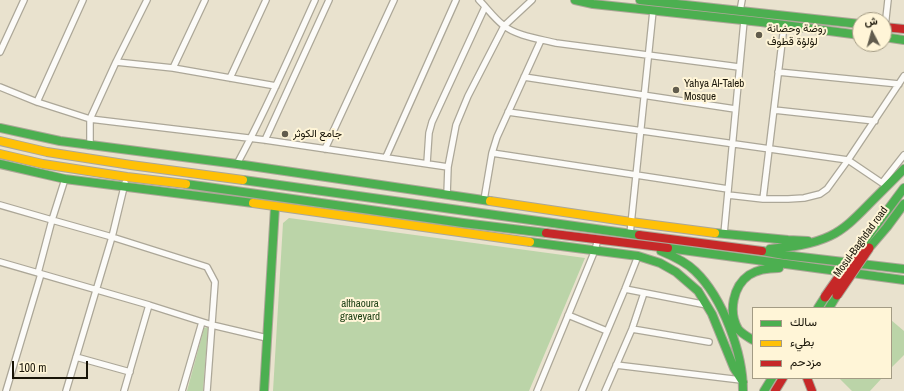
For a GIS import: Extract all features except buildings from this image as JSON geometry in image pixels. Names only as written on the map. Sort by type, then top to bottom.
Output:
[{"type":"main road","points":[[575,0],[593,4],[852,33]]},
{"type":"main road","points":[[634,8],[632,5],[634,2],[644,0],[700,3],[740,11],[852,23]]},
{"type":"main road","points":[[761,22],[774,21],[776,18],[773,14]]},
{"type":"main road","points":[[892,28],[904,29]]},
{"type":"main road","points":[[892,38],[904,40]]},
{"type":"main road","points":[[0,128],[90,146],[236,164],[631,222],[724,234],[788,240],[819,240]]},
{"type":"main road","points":[[0,141],[47,152],[131,164],[630,234],[904,270]]},
{"type":"main road","points":[[43,164],[47,152]]},
{"type":"main road","points":[[0,154],[43,164],[126,178],[231,190],[463,223],[598,239],[904,280]]},
{"type":"main road","points":[[0,164],[65,179],[202,196],[462,233],[638,256],[660,263],[676,272],[698,291],[712,314],[734,368],[743,385]]},
{"type":"main road","points":[[756,250],[795,246],[819,240],[837,232],[855,219],[904,168]]},
{"type":"main road","points":[[282,197],[284,185]]},
{"type":"main road","points":[[819,307],[864,248],[904,188]]},
{"type":"main road","name":"Mosul-Baghdad road","points":[[830,307],[864,248],[887,227],[904,204]]},
{"type":"main road","points":[[264,391],[275,207]]},
{"type":"main road","points":[[887,227],[904,212]]},
{"type":"main road","points":[[462,233],[463,223]]},
{"type":"main road","points":[[640,245],[658,250],[677,259],[695,271],[706,284],[716,299],[732,336],[740,363],[743,385]]},
{"type":"main road","points":[[752,340],[747,337],[737,326],[733,311],[733,303],[736,294],[744,280],[754,272],[770,268],[808,268]]},
{"type":"main road","points":[[865,275],[904,287]]},
{"type":"main road","points":[[764,391],[771,379]]},
{"type":"main road","points":[[775,391],[782,379]]},
{"type":"main road","points":[[806,379],[812,391]]},
{"type":"street","points":[[0,52],[24,0]]},
{"type":"street","points":[[37,102],[83,0]]},
{"type":"street","points":[[90,146],[90,119],[146,0]]},
{"type":"street","points":[[173,68],[205,0]]},
{"type":"street","points":[[230,78],[266,0]]},
{"type":"street","points":[[236,164],[251,138],[316,0]]},
{"type":"street","points":[[265,140],[329,0]]},
{"type":"street","points":[[325,149],[394,0]]},
{"type":"street","points":[[386,157],[456,0]]},
{"type":"street","points":[[479,0],[504,26],[513,32],[541,40],[739,67]]},
{"type":"street","points":[[447,195],[448,167],[451,147],[456,125],[468,96],[504,26],[532,0]]},
{"type":"street","points":[[740,11],[742,0]]},
{"type":"street","points":[[887,12],[888,0]]},
{"type":"street","points":[[427,163],[429,133],[432,122],[485,7]]},
{"type":"street","points":[[630,234],[653,11]]},
{"type":"street","points":[[724,234],[744,21]]},
{"type":"street","points":[[762,199],[784,26]]},
{"type":"street","points":[[484,200],[492,153],[497,137],[541,40]]},
{"type":"street","points":[[116,62],[173,68],[276,86]]},
{"type":"street","points":[[778,72],[899,84]]},
{"type":"street","points":[[492,153],[636,175],[762,199],[804,198],[820,194],[827,188],[848,160],[904,76]]},
{"type":"street","points":[[524,77],[736,109]]},
{"type":"street","points":[[0,87],[37,102],[90,119],[251,138],[448,167]]},
{"type":"street","points":[[774,110],[874,121]]},
{"type":"street","points":[[508,112],[848,160],[882,183],[904,155]]},
{"type":"street","points":[[66,391],[112,237],[126,178]]},
{"type":"street","points":[[6,391],[40,273],[52,220],[65,179]]},
{"type":"street","points":[[0,205],[112,237],[207,267],[215,282],[207,391]]},
{"type":"street","points":[[537,391],[596,250],[598,239]]},
{"type":"street","points":[[582,391],[638,256]]},
{"type":"street","points":[[0,262],[149,305],[212,325],[267,338]]},
{"type":"street","points":[[625,290],[707,305]]},
{"type":"street","points":[[605,391],[632,329],[644,293]]},
{"type":"street","points":[[124,391],[149,305]]},
{"type":"street","points":[[568,315],[607,331]]},
{"type":"street","points":[[182,391],[202,322]]},
{"type":"street","points":[[632,329],[709,342]]},
{"type":"street","points":[[76,357],[130,372]]},
{"type":"street","points":[[616,365],[743,385]]},
{"type":"green space","name":"althaoura graveyard","points":[[289,218],[585,258],[529,391],[273,391],[283,223]]},
{"type":"green space","points":[[892,321],[904,331],[904,355],[892,367]]},
{"type":"green space","points":[[208,327],[203,391],[187,391],[204,328]]},
{"type":"green space","points":[[840,379],[881,379],[870,391],[852,391]]},
{"type":"traffic: fast","points":[[575,0],[593,4],[761,22],[852,34]]},
{"type":"traffic: fast","points":[[640,0],[852,23]]},
{"type":"traffic: fast","points":[[892,38],[904,40]]},
{"type":"traffic: fast","points":[[0,128],[60,141],[237,164],[490,201]]},
{"type":"traffic: fast","points":[[0,164],[65,179],[253,203]]},
{"type":"traffic: fast","points":[[770,249],[808,244],[836,233],[853,220],[904,169]]},
{"type":"traffic: fast","points":[[243,180],[639,235]]},
{"type":"traffic: fast","points":[[186,184],[463,223],[546,233]]},
{"type":"traffic: fast","points":[[860,247],[904,188]]},
{"type":"traffic: fast","points":[[869,248],[904,204]]},
{"type":"traffic: fast","points":[[264,391],[275,207]]},
{"type":"traffic: fast","points":[[715,233],[808,241]]},
{"type":"traffic: fast","points":[[530,242],[638,256],[660,263],[676,272],[698,291],[712,314],[734,368],[743,382]]},
{"type":"traffic: fast","points":[[668,248],[904,280]]},
{"type":"traffic: fast","points":[[661,251],[688,265],[705,282],[714,296],[730,327],[735,343],[742,376],[743,391]]},
{"type":"traffic: fast","points":[[762,251],[784,255],[904,269]]},
{"type":"traffic: fast","points":[[752,339],[738,329],[735,322],[733,307],[736,292],[744,280],[752,273],[764,269],[779,268]]},
{"type":"traffic: fast","points":[[830,307],[837,295]]},
{"type":"traffic: fast","points":[[819,307],[825,297]]},
{"type":"traffic: fast","points":[[764,391],[771,379]]},
{"type":"traffic: slow","points":[[0,141],[47,152],[243,180]]},
{"type":"traffic: slow","points":[[0,154],[43,164],[127,177],[186,184]]},
{"type":"traffic: slow","points":[[490,201],[715,233]]},
{"type":"traffic: slow","points":[[253,203],[530,242]]},
{"type":"traffic: jam","points":[[892,28],[904,29]]},
{"type":"traffic: jam","points":[[546,233],[668,248]]},
{"type":"traffic: jam","points":[[639,235],[762,251]]},
{"type":"traffic: jam","points":[[825,297],[860,247]]},
{"type":"traffic: jam","points":[[837,295],[869,248]]},
{"type":"traffic: jam","points":[[775,391],[782,379]]},
{"type":"traffic: jam","points":[[807,379],[812,391]]},
{"type":"place","name":"روضة وحضانة لؤلؤة قطوف","points":[[759,35]]},
{"type":"place","name":"Yahya Al-Taleb Mosque","points":[[676,90]]},
{"type":"place","name":"جامع الكوثر","points":[[285,134]]}]
